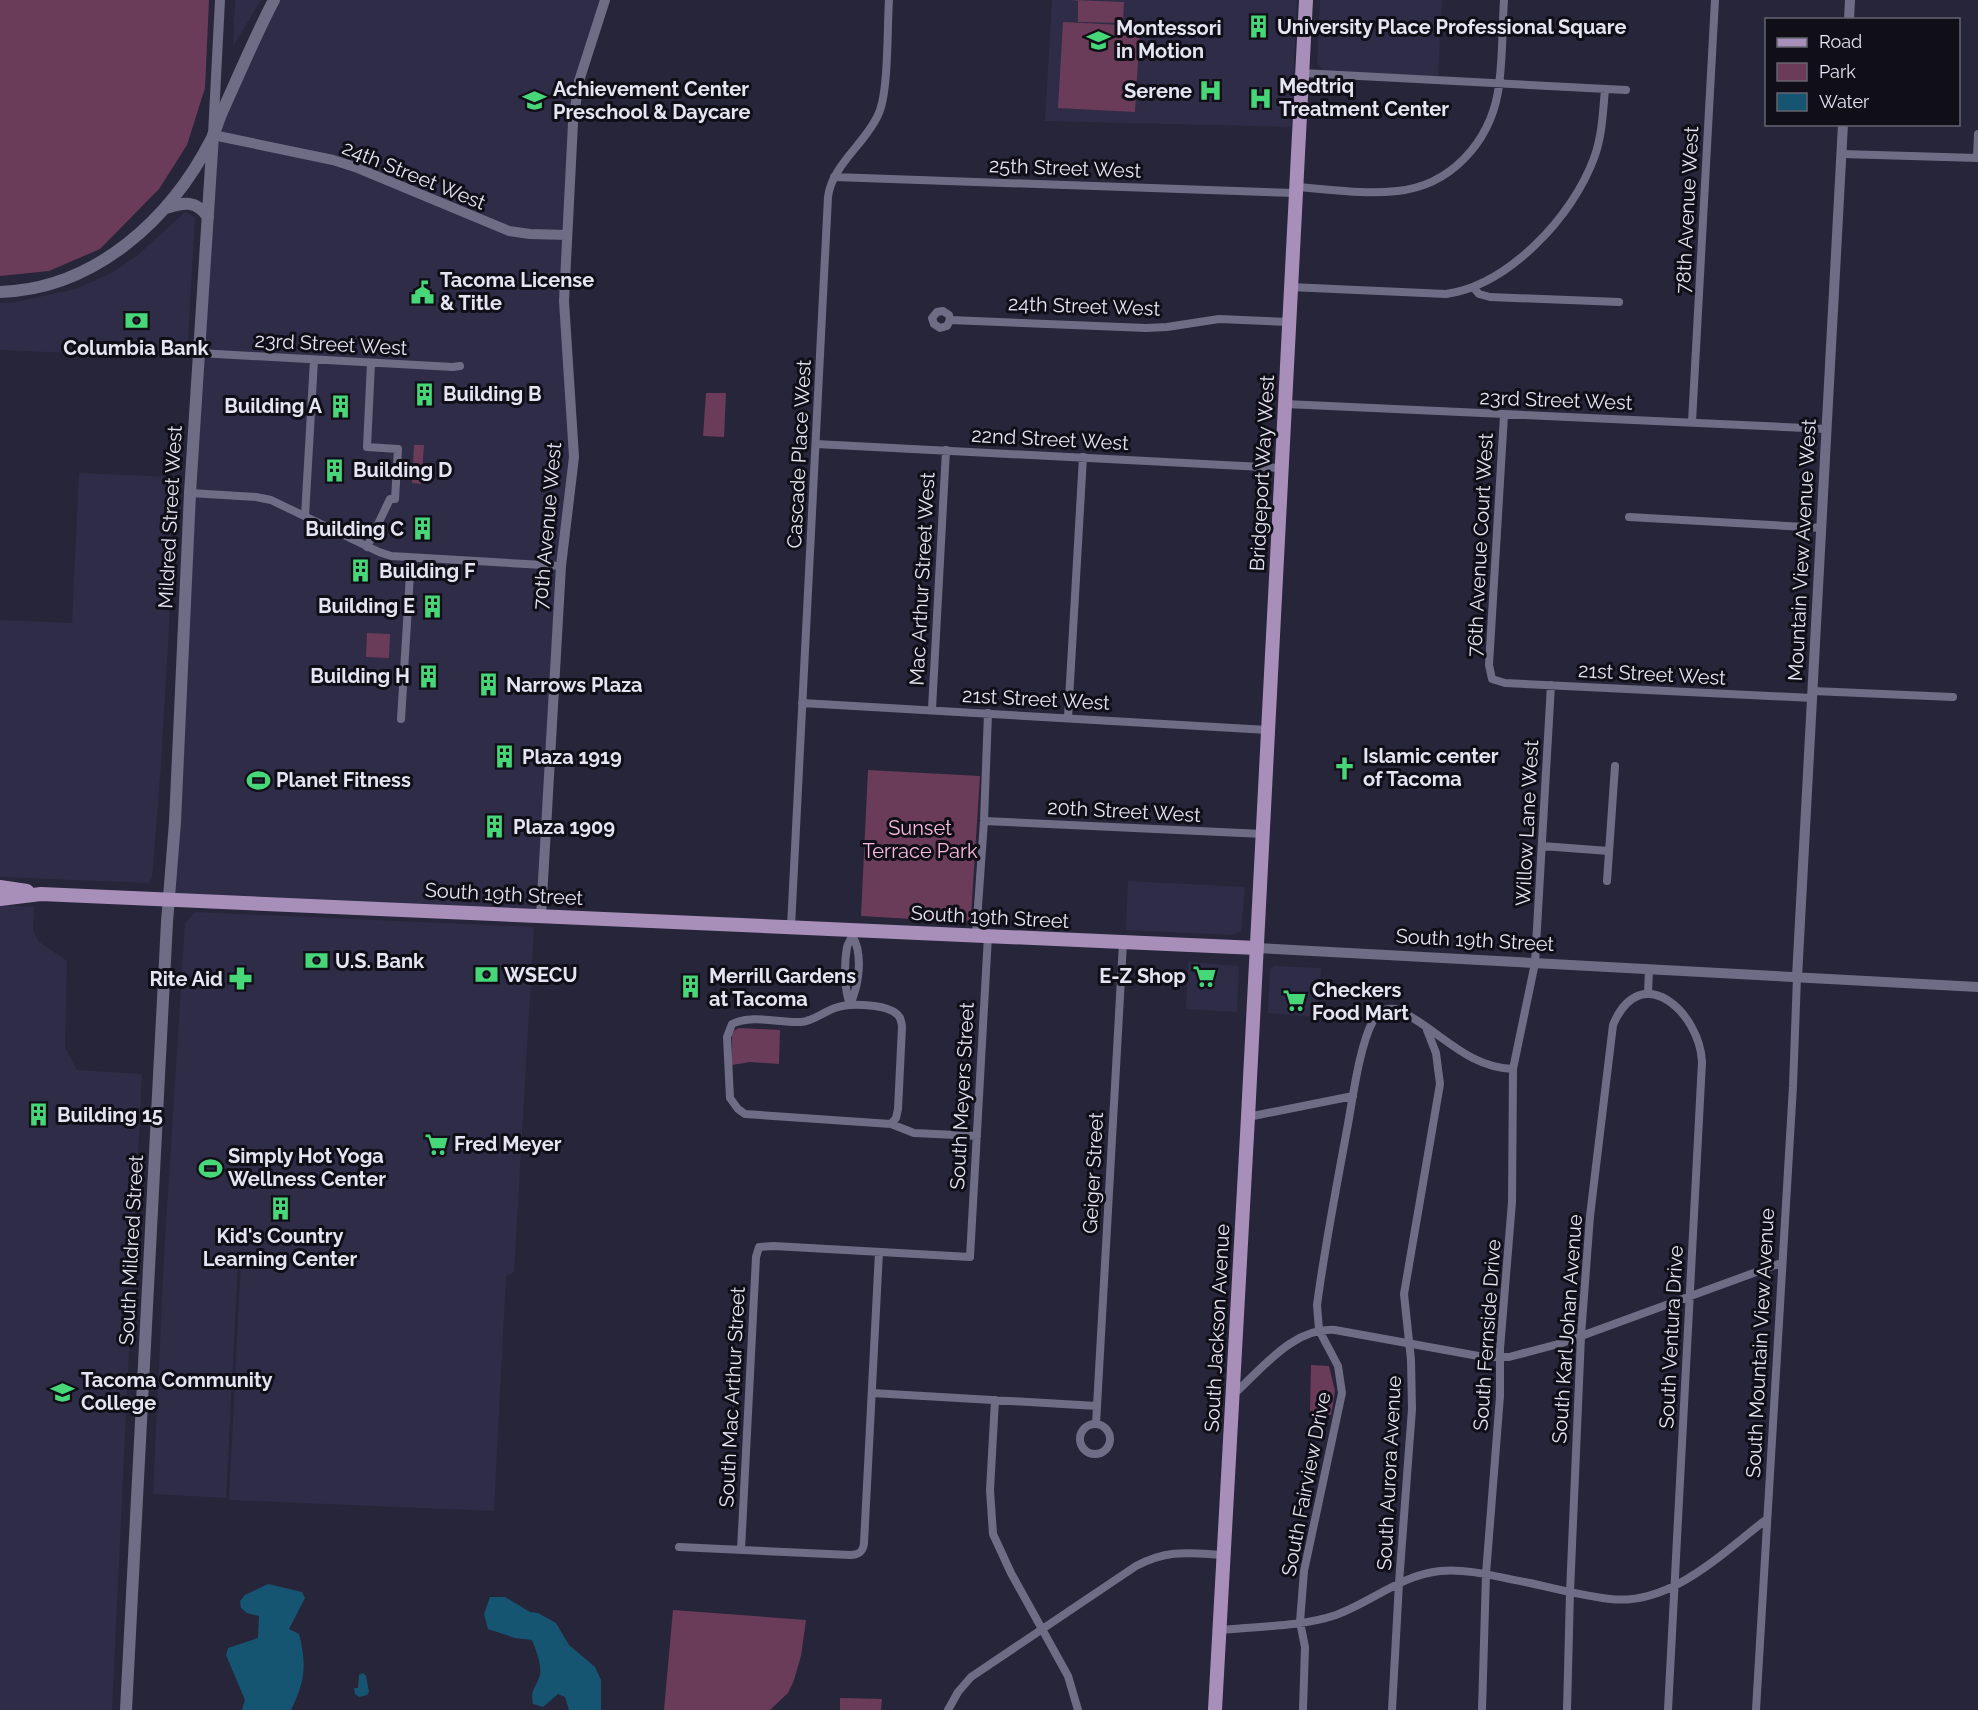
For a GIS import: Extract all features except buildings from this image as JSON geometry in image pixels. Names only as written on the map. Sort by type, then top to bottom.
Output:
[{"type":"main road","points":[[0,292],[35,288],[87,269],[138,236],[165,208],[187,178],[213,135],[274,0]]},
{"type":"main road","name":"Bridgeport Way West","points":[[1257,948],[1306,0]]},
{"type":"main road","name":"Mildred Street West","points":[[169,900],[176,815],[190,493],[213,135]]},
{"type":"main road","points":[[165,208],[189,202],[200,207],[208,218]]},
{"type":"main road","points":[[0,887],[41,894]]},
{"type":"main road","name":"South 19th Street","points":[[0,899],[41,894],[791,927],[854,933],[1257,948]]},
{"type":"main road","name":"South Mildred Street","points":[[126,1710],[169,900]]},
{"type":"main road","name":"South Jackson Avenue","points":[[1215,1710],[1257,948]]},
{"type":"street","points":[[213,135],[220,0]]},
{"type":"street","name":"70th Avenue West","points":[[541,916],[561,566],[574,457],[564,301],[576,96],[605,0]]},
{"type":"street","name":"Cascade Place West","points":[[791,927],[826,210],[829,187],[834,177],[872,126],[881,108],[889,0]]},
{"type":"street","name":"25th Street West","points":[[834,177],[1389,192],[1410,189],[1438,179],[1461,163],[1476,145],[1492,111],[1498,84],[1504,0]]},
{"type":"street","name":"78th Avenue West","points":[[1692,422],[1715,0]]},
{"type":"street","points":[[1849,18],[1850,0]]},
{"type":"street","points":[[1302,73],[1626,90]]},
{"type":"street","points":[[1290,287],[1429,294],[1456,293],[1473,287],[1502,270],[1534,246],[1568,209],[1595,156],[1605,89]]},
{"type":"street","name":"Mountain View Avenue West","points":[[1797,977],[1843,126]]},
{"type":"street","points":[[1842,154],[1977,158],[1978,134]]},
{"type":"street","name":"24th Street West","points":[[213,135],[333,160],[355,167],[508,231],[567,235]]},
{"type":"street","points":[[1473,287],[1479,294],[1490,297],[1619,302]]},
{"type":"street","name":"24th Street West","points":[[951,320],[1146,328],[1219,319],[1288,322]]},
{"type":"street","name":"23rd Street West","points":[[199,353],[453,368],[460,366]]},
{"type":"street","points":[[305,516],[314,360]]},
{"type":"street","points":[[367,547],[390,499],[395,499],[398,449],[367,447],[371,363]]},
{"type":"street","name":"23rd Street West","points":[[1285,404],[1827,429]]},
{"type":"street","name":"76th Avenue Court West","points":[[1491,677],[1489,665],[1504,415]]},
{"type":"street","name":"22nd Street West","points":[[816,444],[1281,468]]},
{"type":"street","name":"Mac Arthur Street West","points":[[932,709],[946,450]]},
{"type":"street","points":[[1068,717],[1083,457]]},
{"type":"street","points":[[190,493],[263,498],[278,502],[384,555],[561,566]]},
{"type":"street","points":[[1629,517],[1822,528]]},
{"type":"street","points":[[401,719],[411,558]]},
{"type":"street","name":"21st Street West","points":[[1491,677],[1501,682],[1551,685],[1813,694],[1953,696]]},
{"type":"street","name":"Willow Lane West","points":[[1535,963],[1551,685]]},
{"type":"street","name":"21st Street West","points":[[802,703],[1268,730]]},
{"type":"street","name":"South Meyers Street","points":[[879,1251],[970,1257],[977,1137],[988,713]]},
{"type":"street","points":[[1607,881],[1615,766]]},
{"type":"street","name":"20th Street West","points":[[984,821],[1263,834]]},
{"type":"street","points":[[1542,846],[1609,851]]},
{"type":"street","points":[[850,1004],[845,992],[845,984],[848,946],[854,933]]},
{"type":"street","name":"Geiger Street","points":[[1096,1424],[1123,943]]},
{"type":"street","name":"South 19th Street","points":[[1257,948],[1978,987]]},
{"type":"street","name":"South Fernside Drive","points":[[1482,1710],[1486,1574],[1512,1202],[1514,1069],[1535,963]]},
{"type":"street","points":[[1648,969],[1648,993]]},
{"type":"street","name":"South Mountain View Avenue","points":[[1756,1710],[1793,1086],[1797,977]]},
{"type":"street","name":"South Ventura Drive","points":[[1648,993],[1663,997],[1677,1007],[1694,1030],[1702,1051],[1668,1710]]},
{"type":"street","name":"South Karl Johan Avenue","points":[[1567,1710],[1581,1336],[1590,1216],[1612,1029],[1623,1008],[1634,999],[1648,993]]},
{"type":"street","points":[[891,1124],[896,1118],[898,1109],[902,1028],[900,1018],[889,1009],[850,1004],[832,1008],[818,1017],[803,1022],[743,1020],[732,1024],[727,1037],[730,1098],[738,1109],[753,1116],[891,1124],[914,1133],[977,1137]]},
{"type":"street","name":"South Fairview Drive","points":[[1303,1710],[1305,1647],[1300,1622],[1304,1570],[1342,1393],[1338,1366],[1319,1330],[1316,1314],[1353,1096],[1367,1037],[1372,1022],[1379,1013],[1389,1008],[1404,1013],[1427,1029]]},
{"type":"street","points":[[1427,1029],[1469,1056],[1492,1065],[1514,1069]]},
{"type":"street","name":"South Aurora Avenue","points":[[1392,1710],[1412,1409],[1409,1343],[1404,1307],[1405,1289],[1440,1084],[1437,1053],[1427,1029]]},
{"type":"street","points":[[1248,1117],[1353,1096]]},
{"type":"street","name":"South Mac Arthur Street","points":[[741,1550],[756,1257],[759,1247],[879,1251]]},
{"type":"street","points":[[679,1547],[850,1555],[861,1552],[864,1543],[879,1251]]},
{"type":"street","points":[[1233,1396],[1287,1346],[1319,1330],[1342,1331],[1500,1358],[1526,1353],[1581,1336],[1781,1263]]},
{"type":"street","points":[[872,1393],[1097,1406]]},
{"type":"street","points":[[995,1400],[990,1490],[993,1534],[1011,1574],[1068,1676],[1078,1710]]},
{"type":"street","points":[[1220,1630],[1326,1618],[1353,1608],[1399,1583],[1419,1575],[1443,1570],[1486,1574],[1570,1592],[1622,1600],[1655,1595],[1674,1587],[1767,1518]]},
{"type":"street","points":[[948,1710],[958,1692],[971,1677],[1136,1566],[1153,1557],[1183,1552],[1224,1555]]},
{"type":"shaded area","points":[[235,0],[261,0],[233,46]]},
{"type":"shaded area","points":[[274,0],[605,0],[579,81],[564,290],[574,434],[539,914],[169,900],[213,135]]},
{"type":"shaded area","points":[[1052,0],[1297,0],[1291,127],[1045,121]]},
{"type":"shaded area","points":[[1320,0],[1442,0],[1438,76],[1324,71],[1317,63]]},
{"type":"shaded area","points":[[185,212],[195,217],[187,358],[0,350],[0,303],[76,289],[113,272],[138,255]]},
{"type":"shaded area","points":[[79,473],[173,477],[169,627],[161,765],[152,878],[148,883],[0,877],[0,620],[72,623]]},
{"type":"shaded area","points":[[1128,881],[1245,887],[1241,931],[1232,935],[1126,930]]},
{"type":"shaded area","name":"Tacoma Community College","points":[[0,905],[34,907],[33,929],[38,941],[67,961],[65,1047],[77,1070],[142,1074],[112,1710],[0,1710]]},
{"type":"shaded area","points":[[195,912],[534,927],[514,1272],[506,1276],[494,1511],[229,1500],[241,1261],[238,1261],[226,1498],[153,1494],[164,1257],[185,923]]},
{"type":"shaded area","points":[[1188,962],[1239,966],[1237,1012],[1186,1009]]},
{"type":"shaded area","points":[[1274,966],[1321,968],[1317,1017],[1268,1013],[1270,969]]},
{"type":"green space","points":[[0,0],[209,0],[205,88],[187,145],[159,189],[100,249],[49,271],[0,276]]},
{"type":"green space","points":[[1072,0],[1124,2],[1123,23],[1078,22],[1078,1]]},
{"type":"green space","points":[[1063,22],[1140,26],[1135,112],[1058,108]]},
{"type":"green space","points":[[706,393],[726,393],[724,437],[703,436]]},
{"type":"green space","points":[[414,445],[424,445],[421,484],[412,483]]},
{"type":"green space","points":[[367,633],[390,634],[389,658],[366,657]]},
{"type":"green space","name":"Sunset Terrace Park","points":[[868,770],[980,776],[970,920],[963,922],[861,916]]},
{"type":"green space","points":[[739,1028],[780,1030],[779,1064],[750,1062],[732,1065],[732,1034]]},
{"type":"green space","points":[[1311,1365],[1329,1366],[1335,1391],[1331,1415],[1310,1414]]},
{"type":"green space","points":[[673,1610],[806,1620],[801,1656],[788,1693],[770,1710],[664,1710]]},
{"type":"green space","points":[[840,1698],[882,1699],[881,1710],[840,1710]]},
{"type":"water","points":[[268,1584],[302,1592],[305,1598],[289,1629],[299,1634],[304,1664],[302,1682],[291,1710],[242,1710],[245,1700],[226,1655],[228,1648],[258,1638],[259,1616],[247,1613],[241,1608],[240,1601],[245,1595]]},
{"type":"water","points":[[490,1597],[505,1597],[530,1612],[538,1613],[556,1623],[569,1645],[595,1667],[601,1680],[601,1710],[569,1710],[565,1697],[558,1694],[543,1707],[533,1704],[533,1692],[540,1671],[532,1640],[515,1638],[488,1629],[484,1614]]},
{"type":"water","points":[[363,1673],[366,1676],[369,1692],[359,1697],[355,1694],[354,1688],[358,1688],[359,1675]]},
{"type":"place","name":"University Place Professional Square","points":[[1259,27]]},
{"type":"place","name":"Montessori in Motion","points":[[1098,40]]},
{"type":"place","name":"Serene","points":[[1210,91]]},
{"type":"place","name":"Medtriq Treatment Center","points":[[1261,98]]},
{"type":"place","name":"Achievement Center Preschool & Daycare","points":[[535,100]]},
{"type":"place","name":"Tacoma License & Title","points":[[422,292]]},
{"type":"place","name":"Columbia Bank","points":[[136,320]]},
{"type":"place","name":"Building B","points":[[425,394]]},
{"type":"place","name":"Building A","points":[[340,406]]},
{"type":"place","name":"Building D","points":[[335,470]]},
{"type":"place","name":"Building C","points":[[422,529]]},
{"type":"place","name":"Building F","points":[[361,571]]},
{"type":"place","name":"Building E","points":[[433,606]]},
{"type":"place","name":"Building H","points":[[428,676]]},
{"type":"place","name":"Narrows Plaza","points":[[488,685]]},
{"type":"place","name":"Plaza 1919","points":[[504,757]]},
{"type":"place","name":"Islamic center of Tacoma","points":[[1345,768]]},
{"type":"place","name":"Planet Fitness","points":[[258,780]]},
{"type":"place","name":"Plaza 1909","points":[[495,827]]},
{"type":"place","name":"U.S. Bank","points":[[317,961]]},
{"type":"place","name":"WSECU","points":[[486,975]]},
{"type":"place","name":"E-Z Shop","points":[[1204,976]]},
{"type":"place","name":"Rite Aid","points":[[241,979]]},
{"type":"place","name":"Merrill Gardens at Tacoma","points":[[691,987]]},
{"type":"place","name":"Checkers Food Mart","points":[[1294,1001]]},
{"type":"place","name":"Building 15","points":[[39,1115]]},
{"type":"place","name":"Fred Meyer","points":[[436,1144]]},
{"type":"place","name":"Simply Hot Yoga Wellness Center","points":[[210,1168]]},
{"type":"place","name":"Kid's Country Learning Center","points":[[280,1209]]},
{"type":"place","name":"Tacoma Community College","points":[[63,1392]]}]
